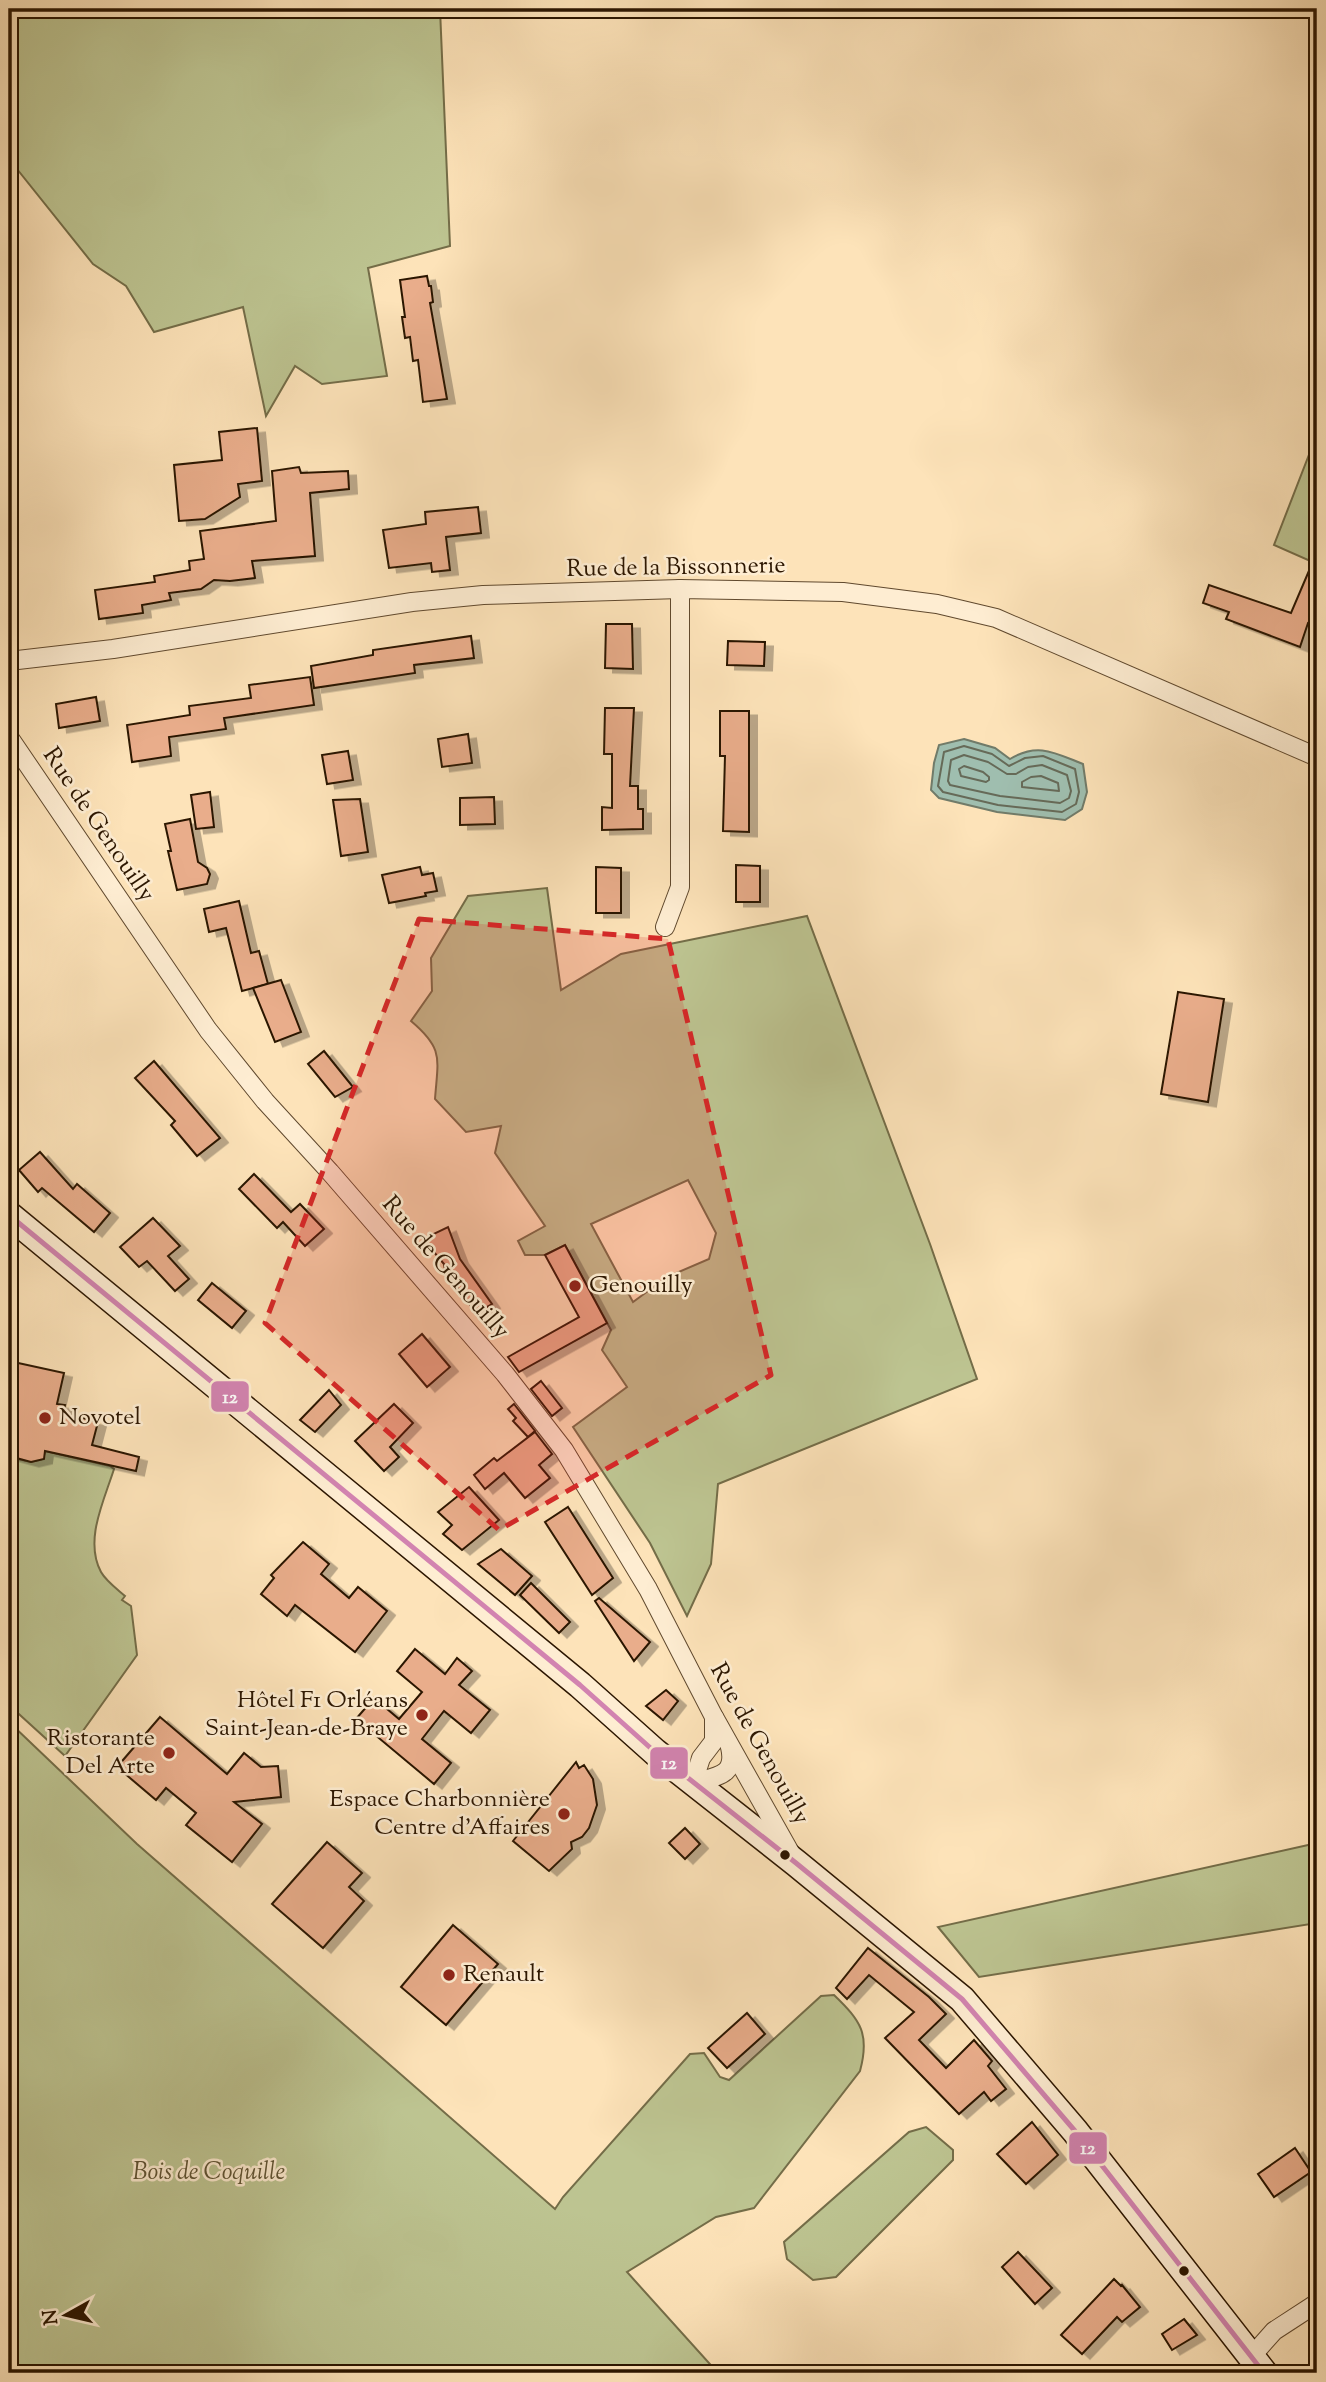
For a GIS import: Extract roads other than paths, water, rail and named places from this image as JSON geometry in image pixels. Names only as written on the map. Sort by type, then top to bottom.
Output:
[{"type":"main road","points":[[9,1214],[580,1685],[693,1783],[796,1863],[962,1999],[1075,2131],[1257,2365]]},
{"type":"street","name":"Rue de la Bissonnerie","points":[[9,661],[113,649],[412,602],[483,596],[680,589],[844,592],[937,604],[996,618],[1317,757]]},
{"type":"street","points":[[666,927],[680,887],[680,589]]},
{"type":"street","name":"Rue de Genouilly","points":[[9,737],[208,1030],[265,1101],[505,1374],[564,1450],[648,1589],[714,1717],[796,1863]]},
{"type":"street","points":[[693,1783],[701,1758],[714,1741],[714,1717]]},
{"type":"street","points":[[693,1783],[728,1770],[732,1763],[728,1740]]},
{"type":"street","points":[[1257,2365],[1274,2331],[1317,2303]]},
{"type":"water","points":[[964,739],[995,748],[1010,759],[1038,750],[1055,753],[1083,764],[1087,792],[1082,809],[1065,820],[997,812],[939,798],[931,790],[939,745]]},
{"type":"place","name":"Genouilly","points":[[575,1286]]},
{"type":"place","name":"Novotel","points":[[45,1418]]},
{"type":"place","name":"Hôtel F1 Orléans Saint-Jean-de-Braye","points":[[422,1715]]},
{"type":"place","name":"Ristorante Del Arte","points":[[169,1753]]},
{"type":"place","name":"Espace Charbonnière Centre d'Affaires","points":[[564,1814]]},
{"type":"place","name":"Renault","points":[[449,1975]]},
{"type":"park label","name":"Bois de Coquille","points":[[209,2173]]}]
